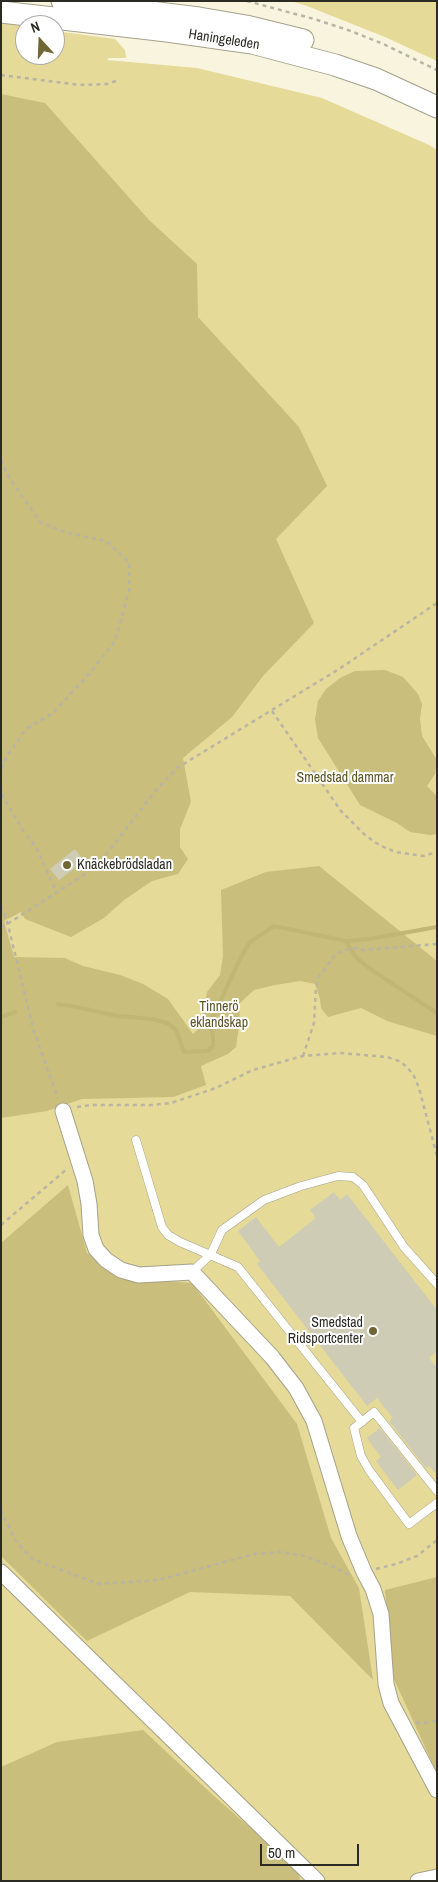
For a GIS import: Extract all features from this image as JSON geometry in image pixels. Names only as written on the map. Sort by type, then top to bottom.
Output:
[{"type":"main road","name":"Haningeleden","points":[[62,1],[246,26],[297,38],[331,49],[380,70],[437,100]]},
{"type":"main road","name":"Haningeleden","points":[[1,12],[160,15],[252,43],[294,52],[376,79],[437,107]]},
{"type":"street","points":[[63,1112],[78,1159],[89,1204],[91,1235],[96,1248],[106,1260],[121,1270],[139,1275],[192,1272],[272,1357],[296,1388],[314,1421],[349,1536],[373,1588],[381,1614],[386,1684],[391,1703],[437,1790]]},
{"type":"street","points":[[1,1572],[317,1881]]},
{"type":"street","points":[[418,1881],[437,1877]]},
{"type":"lane","points":[[136,1140],[162,1226],[168,1235],[180,1242],[238,1266],[362,1422]]},
{"type":"lane","points":[[192,1272],[211,1254],[222,1230],[264,1200],[301,1186],[338,1176],[353,1177],[363,1185],[404,1247],[437,1284]]},
{"type":"lane","points":[[437,1491],[374,1412],[354,1428],[361,1456],[369,1470],[409,1524],[437,1503]]},
{"type":"path","points":[[247,1],[348,30],[381,43],[437,70]]},
{"type":"path","points":[[1,75],[80,85],[107,84],[119,80]]},
{"type":"path","points":[[1,460],[8,476],[41,523],[68,533],[106,541],[129,562],[129,591],[114,640],[89,674],[52,714],[26,729],[7,756],[1,769]]},
{"type":"path","points":[[1,928],[84,876],[105,856],[157,789],[178,768],[339,669],[437,603]]},
{"type":"path","points":[[272,711],[341,811],[366,836],[381,846],[396,852],[423,856],[437,852]]},
{"type":"path","points":[[1,786],[3,797],[37,849],[57,893]]},
{"type":"path","points":[[1,906],[8,925],[34,1032],[63,1112],[91,1105],[152,1105],[172,1103],[216,1088],[253,1070],[303,1056],[340,1053],[387,1057],[399,1061],[407,1067],[419,1088],[437,1156]]},
{"type":"path","points":[[303,1056],[314,1023],[316,987],[319,977],[335,955],[355,948],[364,950],[437,944]]},
{"type":"path","points":[[1,1225],[78,1159]]},
{"type":"path","points":[[1,1510],[15,1540],[32,1559],[99,1584],[158,1580],[254,1554],[280,1552],[301,1554],[347,1574],[364,1572],[396,1564],[417,1556],[437,1540]]},
{"type":"green space","points":[[291,1],[437,1],[437,61],[385,37]]},
{"type":"green space","name":"Tinnerö eklandskap","points":[[1,20],[15,24],[15,65],[65,65],[65,32],[115,39],[125,50],[126,58],[109,58],[107,60],[197,68],[322,98],[437,150],[437,1881],[1,1881]]},
{"type":"green space","points":[[1,94],[45,103],[149,220],[197,264],[198,317],[299,427],[327,486],[276,539],[314,623],[263,676],[232,717],[183,758],[191,802],[180,829],[180,847],[188,859],[178,874],[152,881],[124,900],[104,918],[71,937],[25,919],[21,912],[4,921],[14,957],[65,958],[83,966],[120,975],[143,984],[168,999],[193,1034],[200,1027],[207,992],[220,975],[223,956],[221,890],[266,872],[319,866],[437,961],[437,1036],[387,1021],[361,1008],[328,1017],[321,1008],[315,984],[300,981],[275,985],[254,990],[240,1003],[236,1047],[228,1054],[201,1066],[206,1085],[173,1097],[82,1099],[47,1111],[1,1118]]},
{"type":"green space","name":"Smedstad dammar","points":[[385,670],[403,677],[418,694],[422,704],[420,719],[422,736],[437,760],[435,774],[427,786],[437,796],[437,834],[430,835],[410,832],[397,823],[360,805],[318,738],[315,719],[318,701],[326,689],[340,678],[355,671]]},
{"type":"green space","points":[[68,1185],[87,1253],[129,1278],[192,1283],[297,1424],[331,1538],[359,1588],[373,1680],[290,1596],[190,1592],[87,1641],[1,1556],[1,1243]]},
{"type":"green space","points":[[437,1577],[437,1773],[393,1677],[385,1590]]},
{"type":"green space","points":[[143,1730],[215,1797],[293,1865],[299,1874],[300,1881],[1,1881],[1,1767],[57,1742]]},
{"type":"building","name":"Knäckebrödsladan","points":[[75,849],[84,861],[59,880],[50,869]]},
{"type":"building","name":"Smedstad Ridsportcenter","points":[[334,1192],[340,1200],[347,1194],[437,1310],[437,1351],[429,1358],[437,1368],[437,1475],[429,1466],[426,1468],[389,1421],[393,1418],[377,1398],[367,1406],[257,1264],[260,1261],[238,1231],[256,1217],[279,1247],[316,1218],[310,1210]]},
{"type":"building","points":[[380,1428],[417,1475],[398,1490],[376,1461],[381,1457],[367,1438]]},
{"type":"waterway","points":[[58,1004],[117,1016],[153,1019],[167,1023],[176,1030],[184,1052],[208,1051],[213,1046],[210,1023],[241,957],[250,942],[274,926],[346,941],[369,939],[437,927]]},
{"type":"waterway","points":[[346,941],[355,956],[366,966],[437,1013]]},
{"type":"waterway","points":[[1,1017],[15,1012]]},
{"type":"place","name":"Knäckebrödsladan","points":[[67,865]]},
{"type":"place","name":"Smedstad Ridsportcenter","points":[[373,1331]]}]
